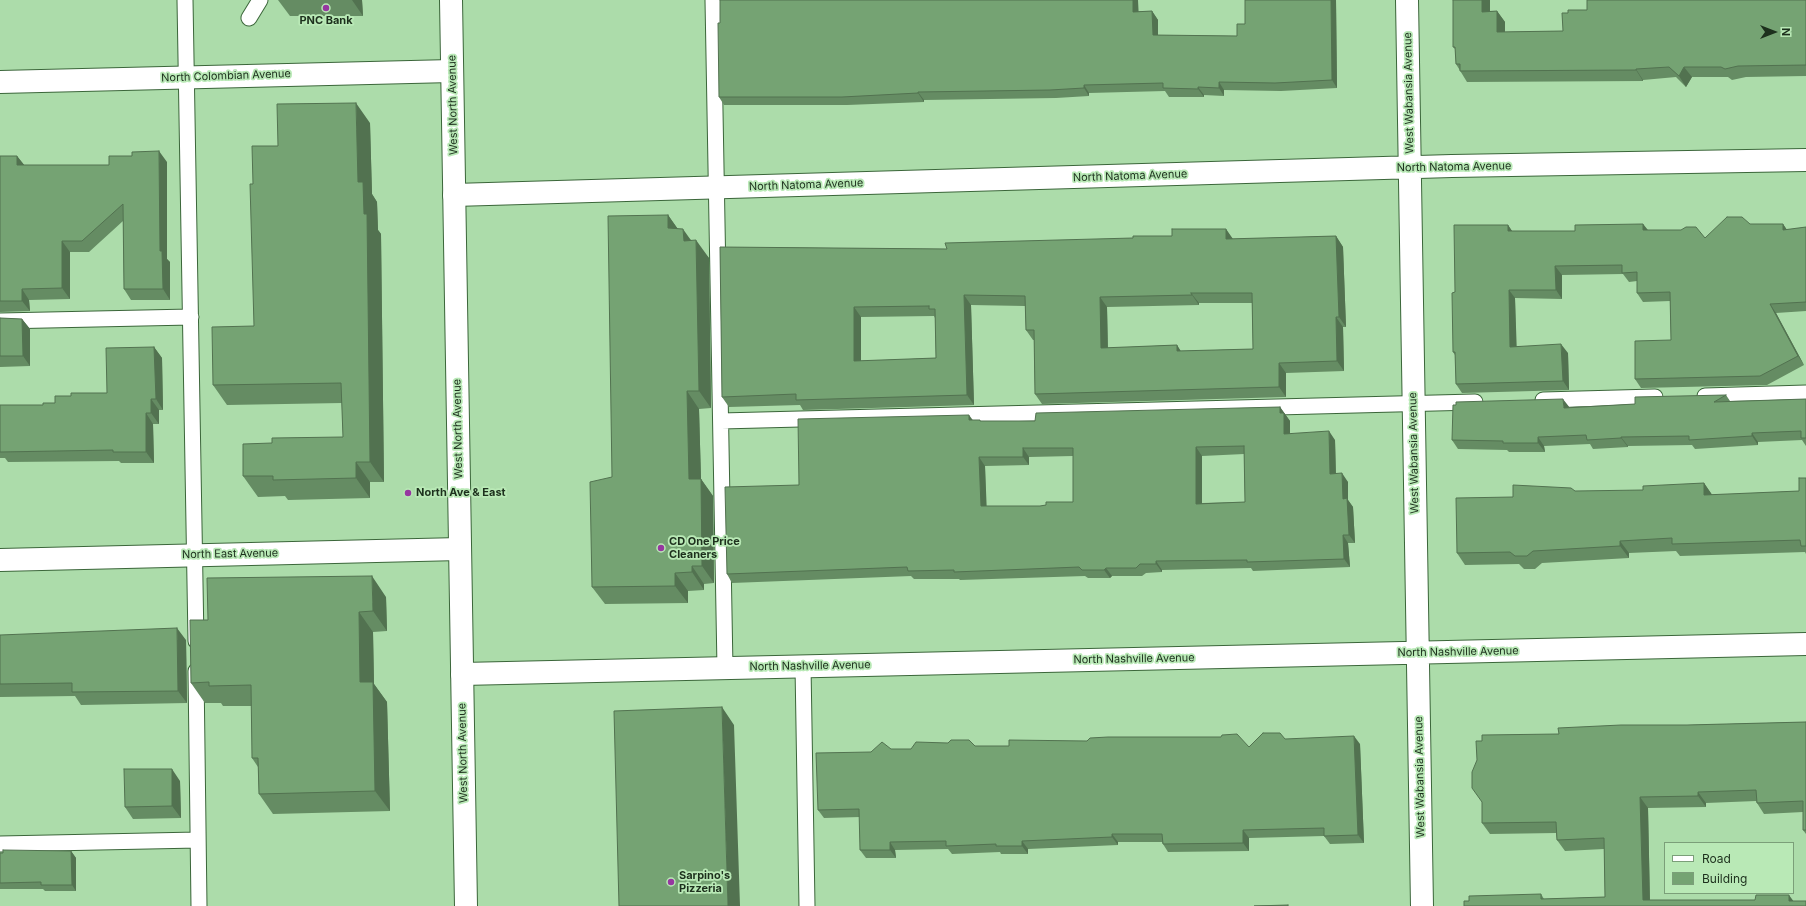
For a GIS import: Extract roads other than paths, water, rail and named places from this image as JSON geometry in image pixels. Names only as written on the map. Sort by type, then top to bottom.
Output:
[{"type":"street","name":"West North Avenue","points":[[451,0],[466,906]]},
{"type":"street","name":"West Wabansia Avenue","points":[[1407,0],[1422,906]]},
{"type":"street","name":"North Colombian Avenue","points":[[0,82],[452,71]]},
{"type":"street","name":"North Natoma Avenue","points":[[454,195],[1410,168],[1806,160]]},
{"type":"street","name":"North East Avenue","points":[[0,560],[460,549]]},
{"type":"street","name":"North Nashville Avenue","points":[[462,674],[1806,644]]},
{"type":"lane","points":[[186,0],[199,906]]},
{"type":"lane","points":[[248,0],[249,18]]},
{"type":"lane","points":[[249,18],[256,0]]},
{"type":"lane","points":[[249,18],[260,0]]},
{"type":"lane","points":[[713,0],[726,668]]},
{"type":"lane","points":[[0,321],[191,317]]},
{"type":"lane","points":[[1694,396],[1806,393]]},
{"type":"lane","points":[[1527,400],[1671,397]]},
{"type":"lane","points":[[721,421],[1488,401]]},
{"type":"lane","points":[[803,666],[807,906]]},
{"type":"lane","points":[[0,844],[198,840]]},
{"type":"place","name":"PNC Bank","points":[[326,8]]},
{"type":"place","name":"North Ave & East","points":[[408,493]]},
{"type":"place","name":"CD One Price Cleaners","points":[[661,548]]},
{"type":"place","name":"Sarpino's Pizzeria","points":[[671,882]]}]
